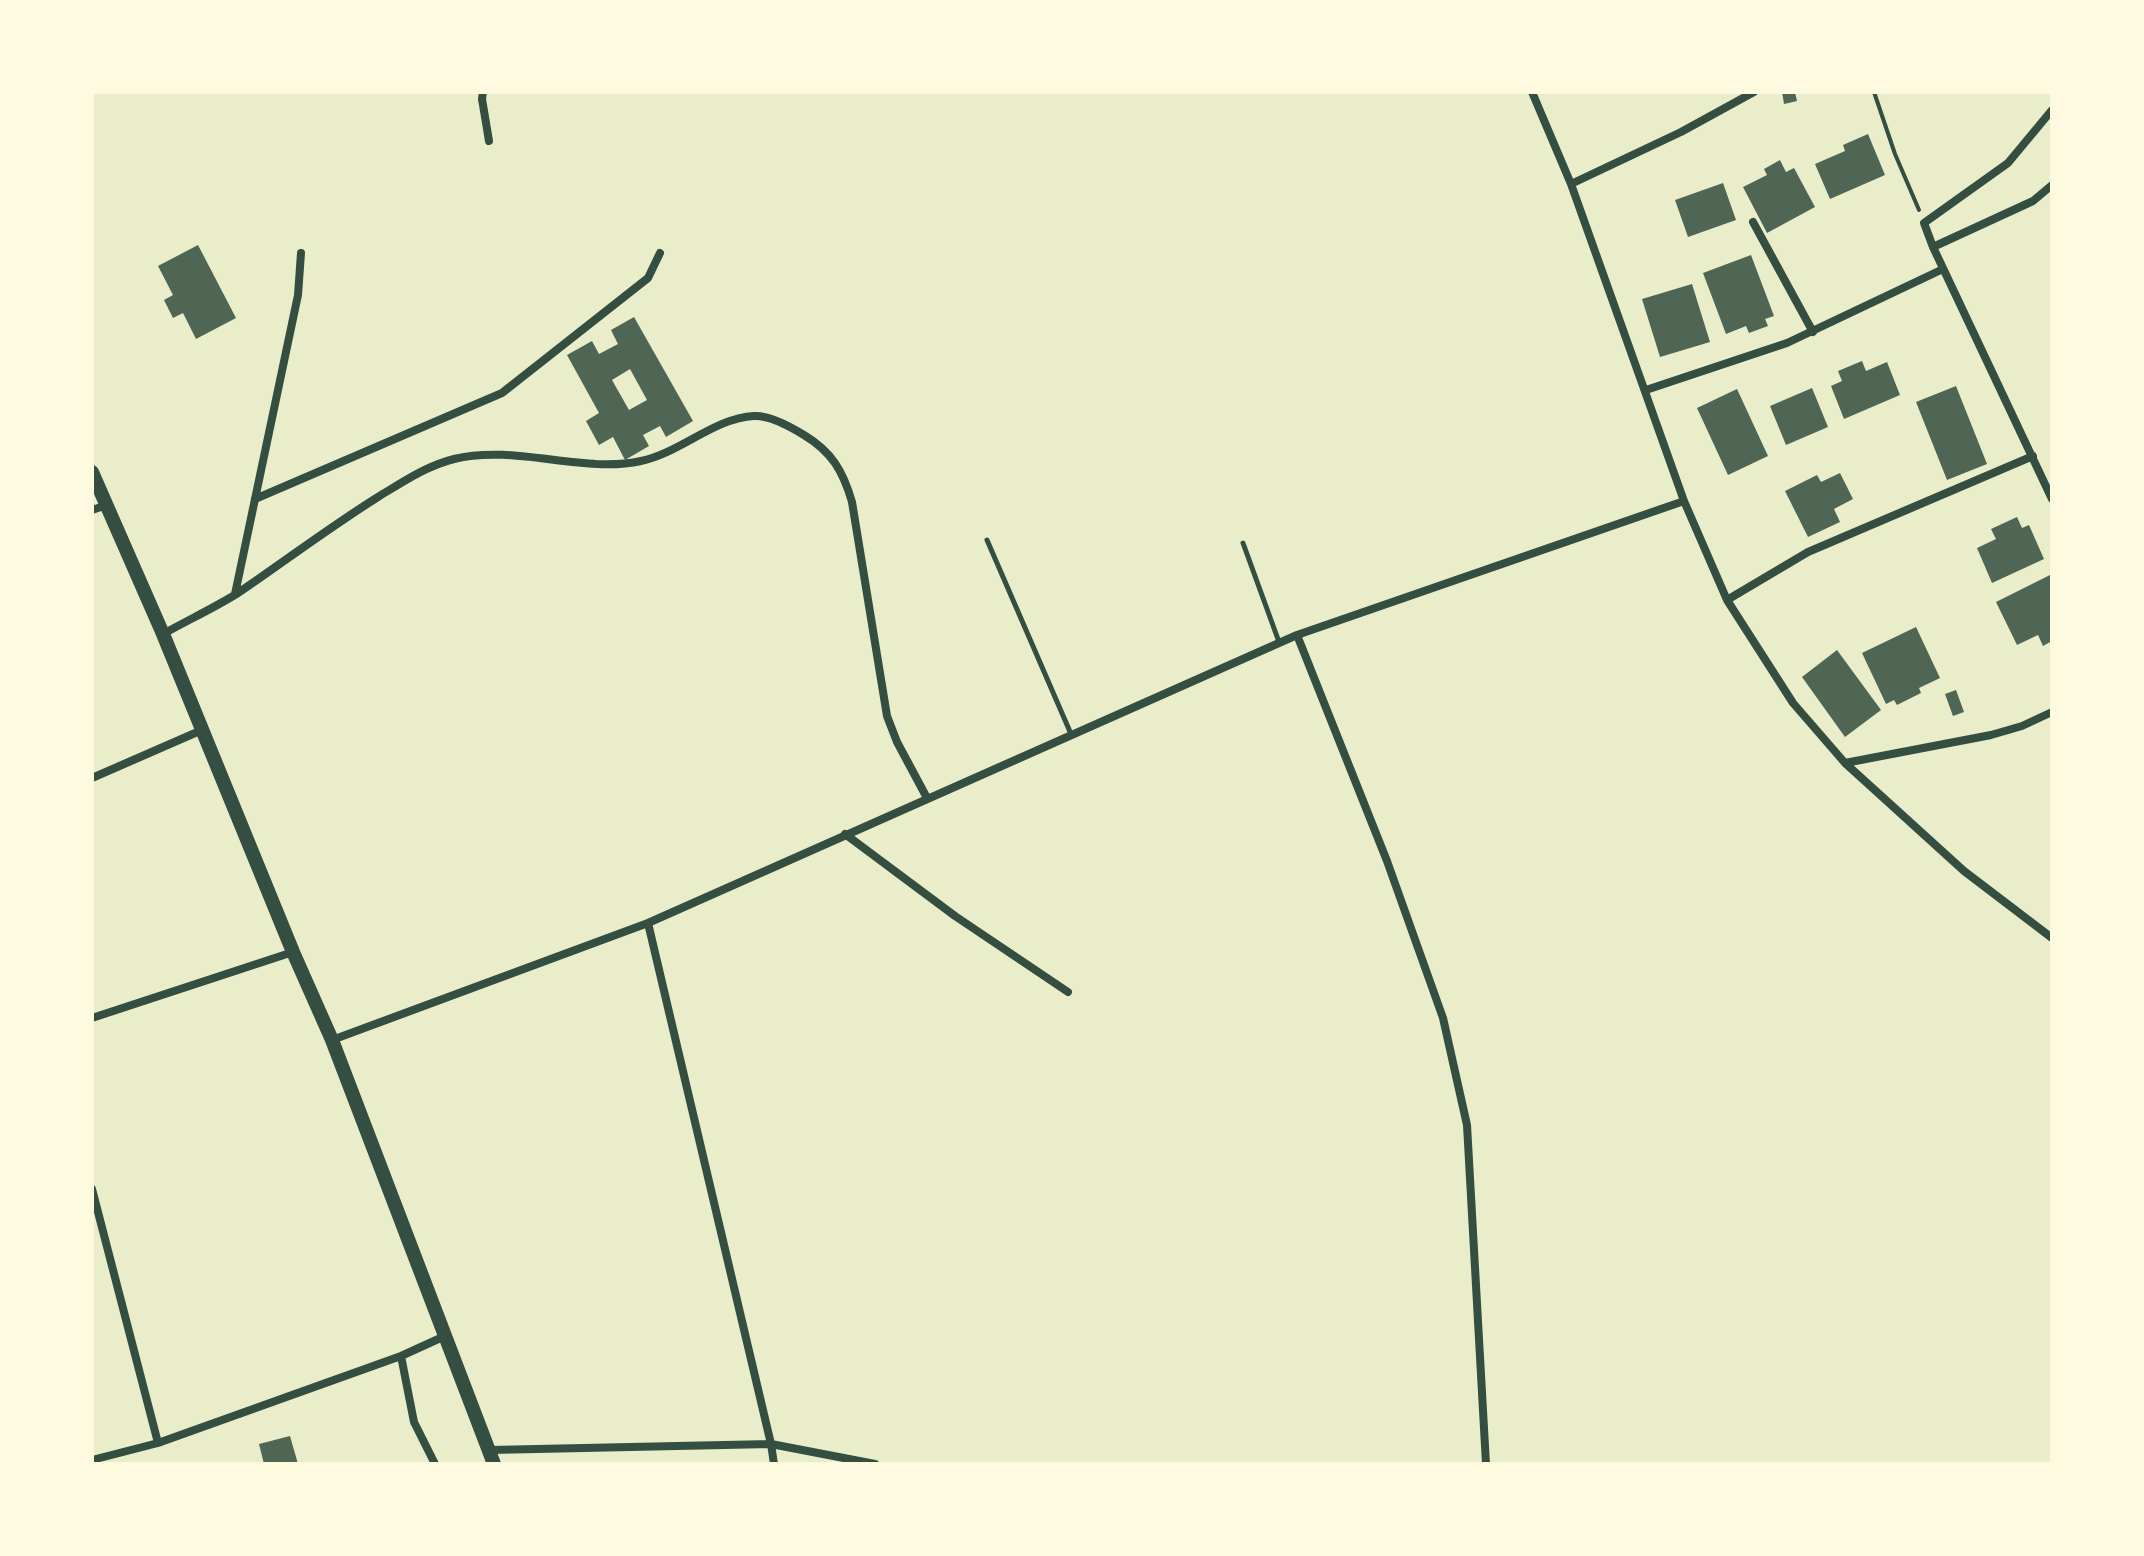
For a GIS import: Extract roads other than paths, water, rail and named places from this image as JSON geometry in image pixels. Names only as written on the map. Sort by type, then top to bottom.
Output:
[{"type":"main road","points":[[92,472],[99,508],[163,634],[332,1040],[492,1457]]},
{"type":"street","points":[[483,92],[489,141]]},
{"type":"street","points":[[1532,92],[1571,184],[1684,501],[1727,600],[1793,703],[1845,763],[1964,871],[2052,938]]},
{"type":"street","points":[[1571,184],[1681,132],[1754,92]]},
{"type":"street","points":[[2052,110],[2008,163],[1924,223],[2052,499]]},
{"type":"street","points":[[1933,247],[2033,201],[2052,185]]},
{"type":"street","points":[[1753,222],[1813,332]]},
{"type":"street","points":[[235,595],[298,295],[301,253]]},
{"type":"street","points":[[255,499],[502,393],[648,278],[660,253]]},
{"type":"street","points":[[1646,390],[1744,359],[1813,332],[1943,269]]},
{"type":"street","points":[[163,634],[235,595],[354,512],[420,471],[456,459],[506,455],[620,465],[645,461],[726,424],[755,416],[789,426],[814,441],[833,456],[844,475],[852,502],[887,716],[897,742],[927,798]]},
{"type":"street","points":[[1727,600],[1808,552],[2033,456]]},
{"type":"street","points":[[332,1040],[648,923],[1279,642],[1684,501]]},
{"type":"street","points":[[1297,635],[1387,861],[1443,1018],[1467,1125],[1486,1464]]},
{"type":"street","points":[[1845,763],[1991,735],[2022,726],[2052,712]]},
{"type":"street","points":[[92,778],[202,730]]},
{"type":"street","points":[[845,834],[955,916],[1068,992]]},
{"type":"street","points":[[648,923],[774,1464]]},
{"type":"street","points":[[92,1018],[293,952]]},
{"type":"street","points":[[92,1189],[158,1443]]},
{"type":"street","points":[[92,1460],[158,1443],[401,1356],[445,1336]]},
{"type":"street","points":[[401,1356],[414,1422],[435,1464]]},
{"type":"street","points":[[492,1457],[771,1444],[875,1464]]},
{"type":"street","points":[[125,1453],[129,1464]]},
{"type":"lane","points":[[987,540],[1071,734]]},
{"type":"lane","points":[[1243,543],[1279,642]]}]
